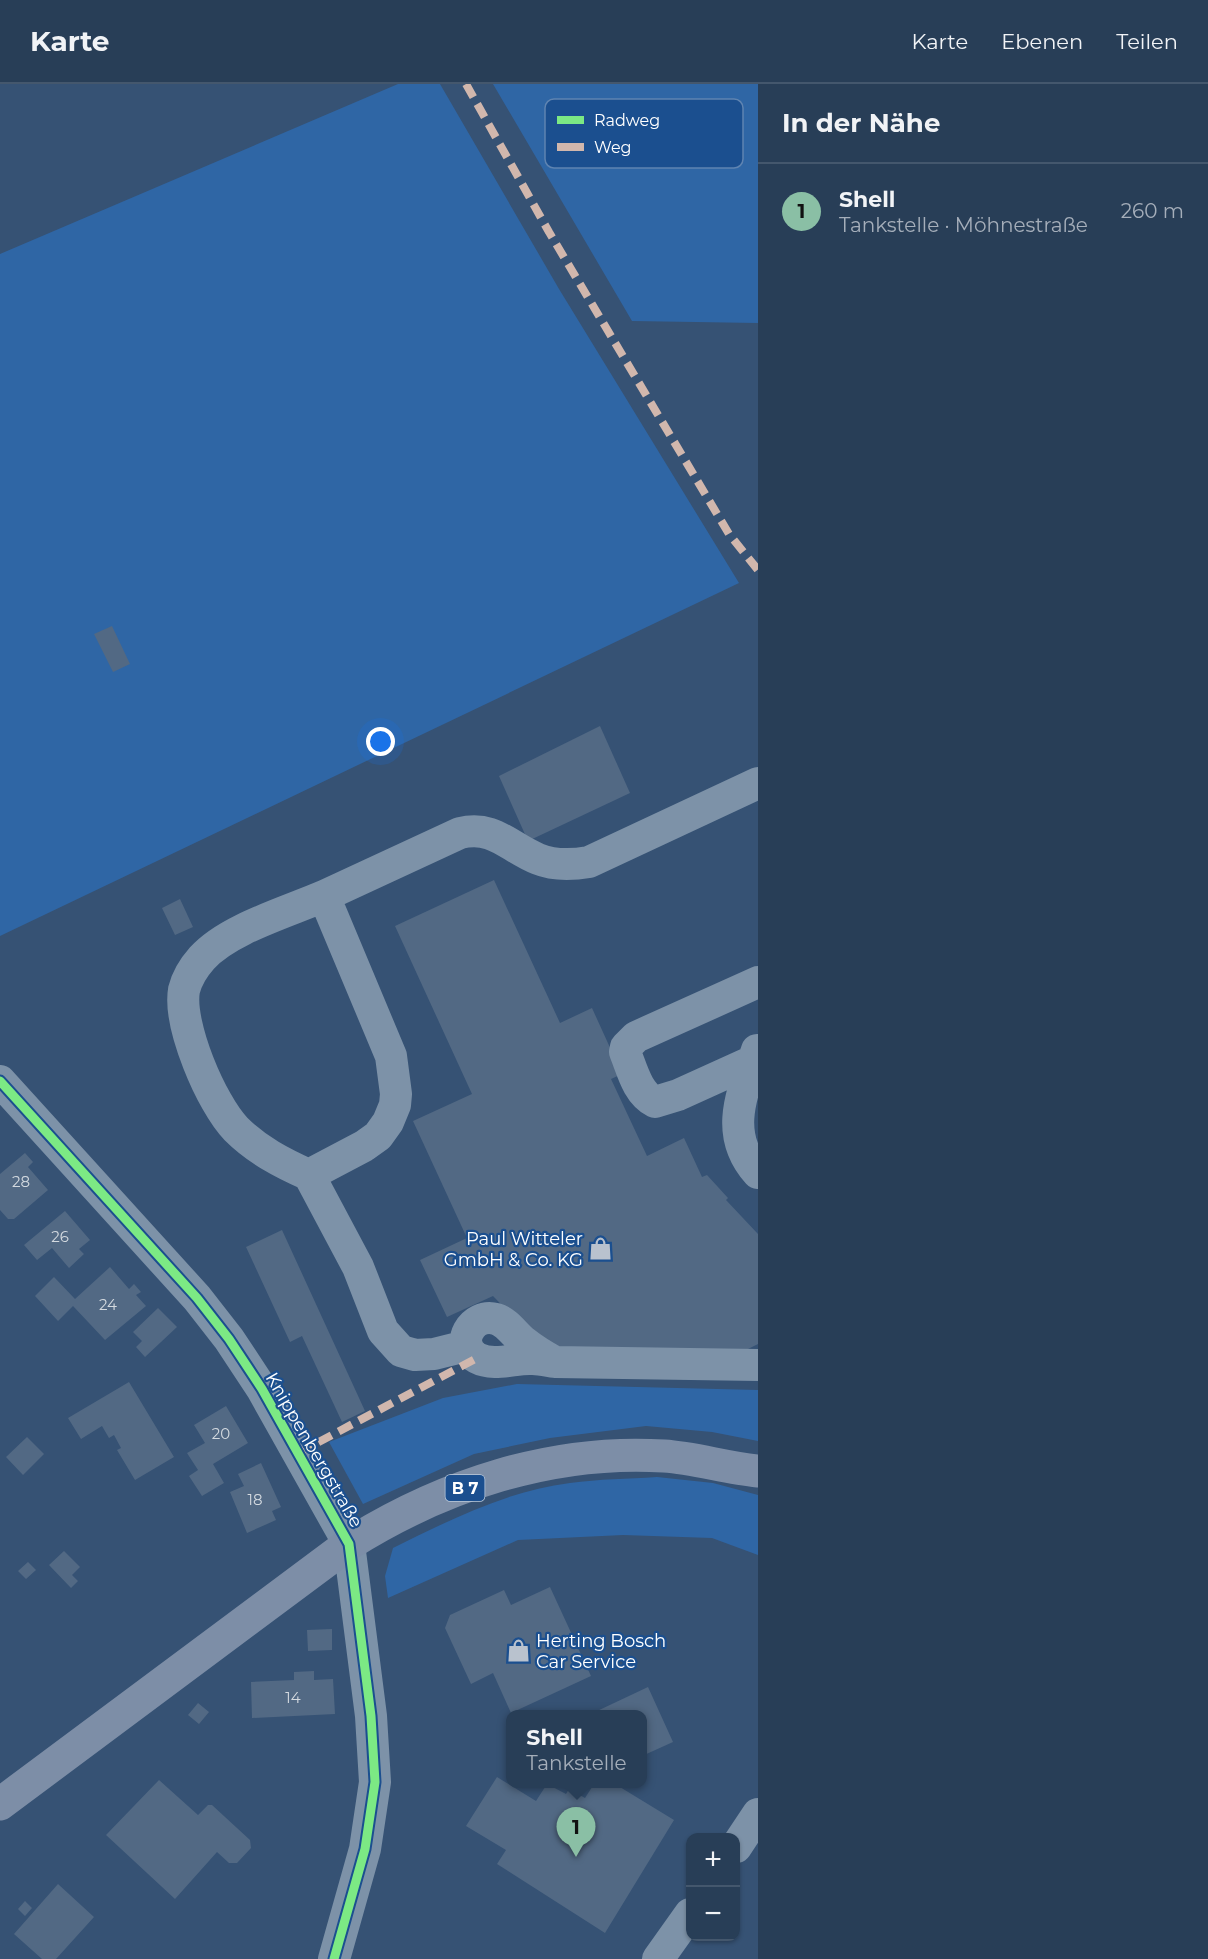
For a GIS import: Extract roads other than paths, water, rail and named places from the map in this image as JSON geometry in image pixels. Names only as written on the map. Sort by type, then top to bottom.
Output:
[{"type":"main road","name":"B 7","points":[[0,1804],[349,1544],[402,1515],[515,1469],[559,1460],[614,1456],[664,1456],[749,1473]]},
{"type":"street","points":[[758,783],[589,862],[570,865],[538,860],[485,831],[472,830],[460,833],[217,943],[191,971],[184,990],[191,1038],[203,1075],[223,1114],[261,1150],[309,1176],[358,1267],[383,1331],[401,1351],[415,1355],[434,1354],[466,1346],[470,1352],[484,1360],[534,1359],[555,1362],[758,1365]]},
{"type":"street","points":[[309,1176],[378,1136],[388,1122],[395,1105],[396,1094],[391,1056],[324,896]]},
{"type":"street","points":[[755,1053],[678,1095],[655,1102],[647,1098],[640,1088],[625,1052],[626,1047],[636,1037],[758,982]]},
{"type":"street","points":[[755,1053],[736,1118],[742,1147],[758,1173]]},
{"type":"street","name":"Knippenbergstraße","points":[[0,1081],[196,1298],[229,1339],[262,1389],[349,1544],[371,1716],[375,1782],[365,1849],[334,1959]]},
{"type":"street","points":[[740,1840],[758,1814]]},
{"type":"street","points":[[658,1959],[686,1920]]},
{"type":"place","name":"Paul Witteler GmbH & Co. KG","points":[[601,1249]]},
{"type":"place","name":"Herting Bosch Car Service","points":[[518,1651]]},
{"type":"place","name":"Shell","points":[[576,1857]]}]
